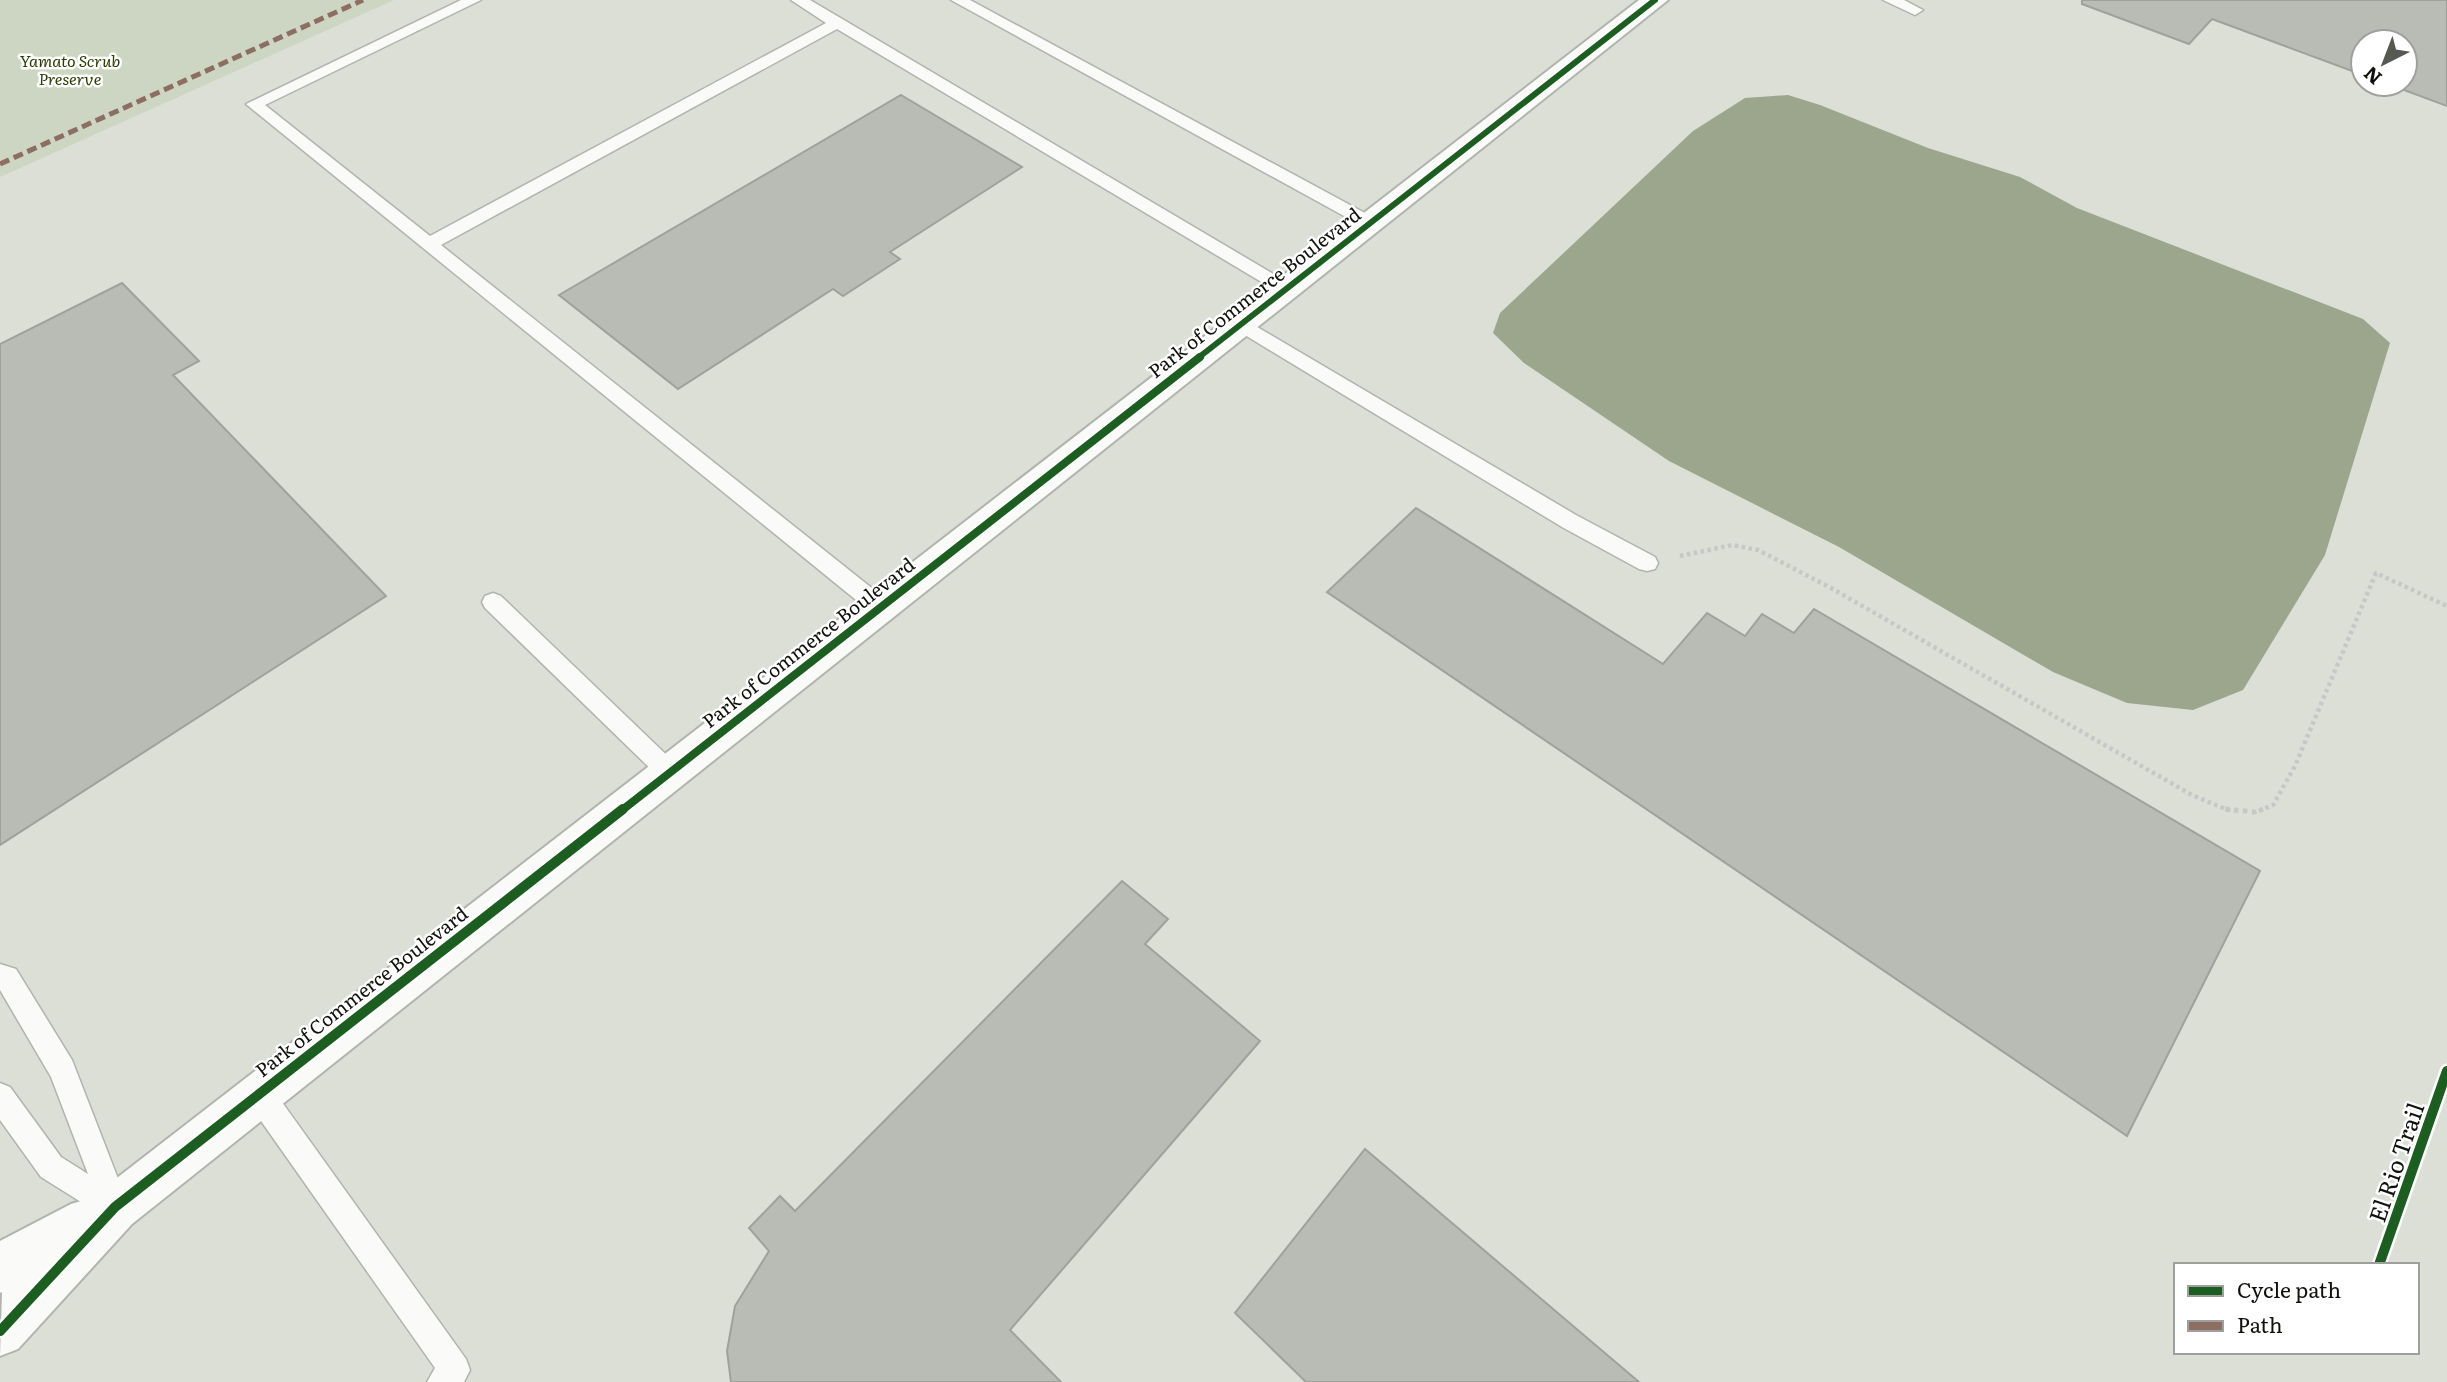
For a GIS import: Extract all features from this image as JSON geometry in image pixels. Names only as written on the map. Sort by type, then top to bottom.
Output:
[{"type":"street","name":"Park of Commerce Boulevard","points":[[0,1331],[115,1207],[1655,0]]},
{"type":"street","name":"Park of Commerce Boulevard","points":[[0,1268],[115,1207]]},
{"type":"lane","points":[[473,0],[254,104],[880,607]]},
{"type":"lane","points":[[799,0],[1286,289]]},
{"type":"lane","points":[[959,0],[1370,223]]},
{"type":"lane","points":[[1891,0],[1915,10]]},
{"type":"lane","points":[[430,244],[839,22]]},
{"type":"lane","points":[[1242,324],[1569,521],[1647,563]]},
{"type":"lane","points":[[493,602],[669,772]]},
{"type":"lane","points":[[0,975],[7,978],[62,1069],[115,1207]]},
{"type":"lane","points":[[259,1094],[455,1370],[442,1382]]},
{"type":"lane","points":[[0,1097],[51,1167],[115,1207]]},
{"type":"path","points":[[1647,563],[1732,545],[1758,550],[1831,588],[2192,795],[2228,810],[2255,813],[2273,805],[2295,766],[2376,573],[2447,606]]},
{"type":"green space","name":"Yamato Scrub Preserve","points":[[0,0],[394,0],[0,177]]},
{"type":"shaded area","points":[[1788,95],[1928,148],[2020,177],[2077,208],[2363,319],[2390,343],[2325,555],[2243,690],[2193,710],[2127,703],[2053,672],[1839,547],[1669,461],[1524,363],[1493,333],[1500,313],[1693,131],[1745,98]]},
{"type":"building","points":[[2082,0],[2447,0],[2447,106],[2419,96],[2419,28],[2349,28],[2349,70],[2212,19],[2189,44],[2082,4]]},
{"type":"building","points":[[901,95],[1022,167],[890,252],[900,259],[843,296],[833,289],[678,389],[559,295]]},
{"type":"building","points":[[122,283],[199,361],[173,375],[386,596],[0,845],[0,344]]},
{"type":"building","points":[[1416,508],[1663,664],[1707,613],[1745,636],[1762,614],[1794,633],[1814,609],[2260,871],[2127,1136],[1327,592]]},
{"type":"building","points":[[1122,881],[1168,919],[1145,944],[1260,1041],[1010,1330],[1061,1382],[731,1382],[727,1351],[735,1306],[769,1251],[749,1228],[780,1196],[795,1211]]},
{"type":"building","points":[[1365,1149],[1639,1382],[1306,1382],[1235,1313]]},
{"type":"marked path","points":[[0,164],[363,0]]},
{"type":"cycle path","points":[[0,1331],[115,1207],[1655,0]]},
{"type":"cycle path","name":"El Rio Trail","points":[[2380,1263],[2447,1071]]}]
